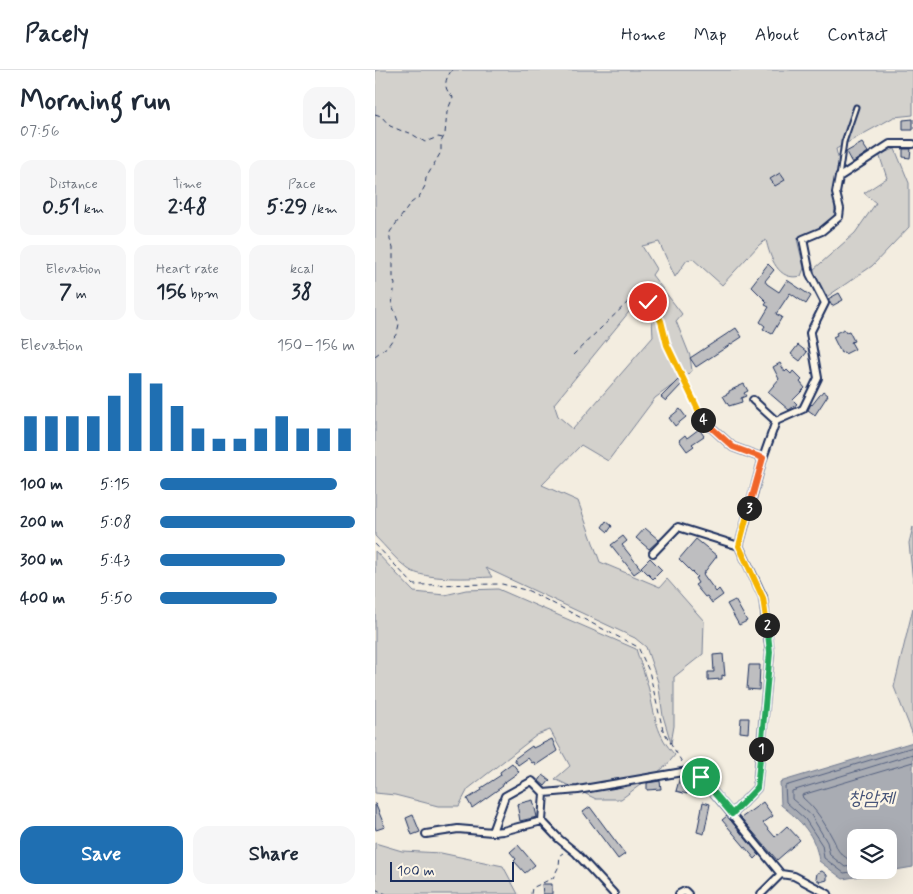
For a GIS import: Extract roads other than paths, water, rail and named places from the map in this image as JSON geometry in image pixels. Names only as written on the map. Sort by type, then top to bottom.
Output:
[{"type":"street","points":[[732,814],[757,788],[770,652],[763,598],[739,546],[763,458],[776,421],[803,409],[818,378],[810,333],[825,303],[810,274],[803,239],[822,231],[839,217],[840,209],[836,194],[839,177],[890,144],[913,144]]},
{"type":"street","points":[[753,400],[776,421]]},
{"type":"street","points":[[702,419],[733,447],[763,458]]},
{"type":"street","points":[[653,553],[677,527],[739,546]]},
{"type":"street","points":[[544,793],[578,790],[687,771],[701,777],[781,874],[794,876],[828,894]]},
{"type":"street","points":[[492,832],[505,796],[532,781],[544,793],[542,821],[614,894]]},
{"type":"street","points":[[426,834],[458,829],[492,832],[542,821]]},
{"type":"street","points":[[761,894],[781,874]]},
{"type":"street","points":[[679,894],[685,891],[688,894]]},
{"type":"lane","points":[[839,177],[844,142],[856,107]]},
{"type":"water","name":"창암제","points":[[913,742],[913,867],[897,870],[897,829],[847,829],[847,878],[843,879],[819,861],[814,843],[806,829],[781,805],[780,782]]}]
